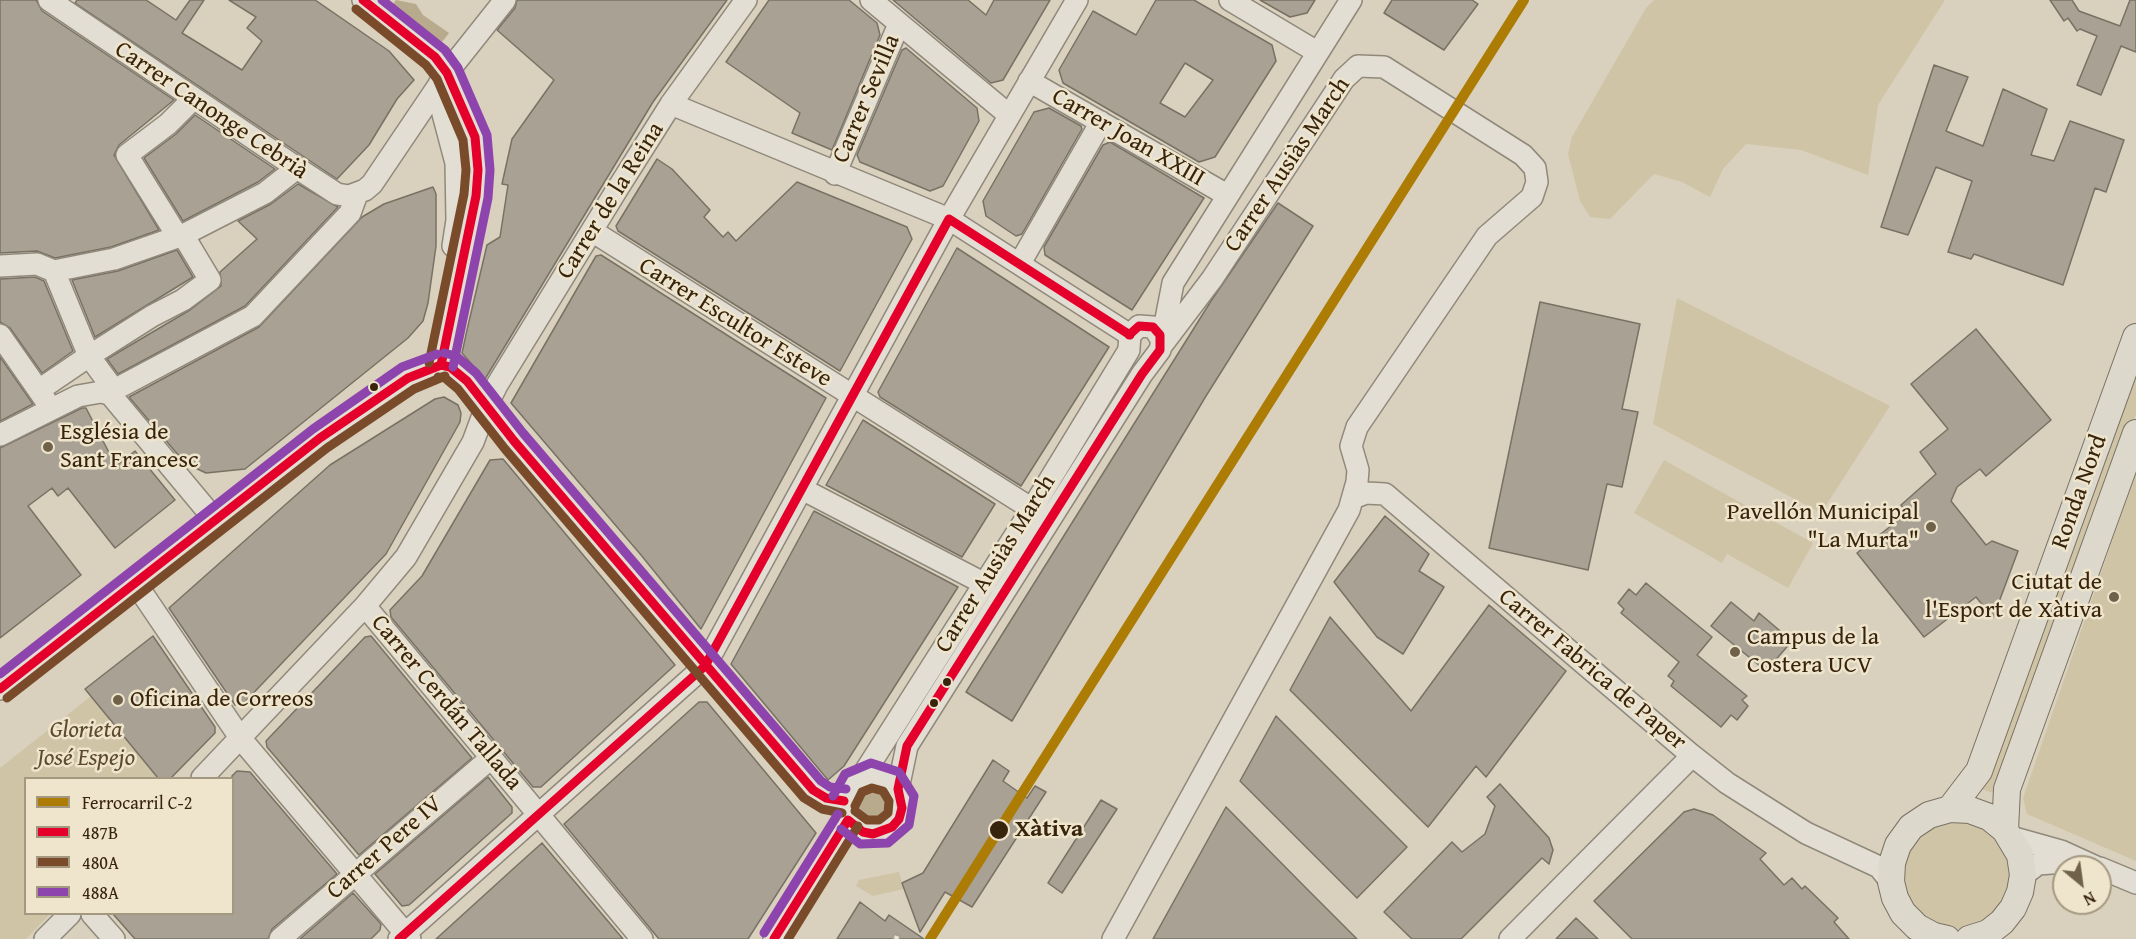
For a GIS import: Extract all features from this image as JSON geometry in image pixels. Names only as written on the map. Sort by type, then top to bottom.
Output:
[{"type":"main road","name":"Ronda Nord","points":[[1950,809],[1979,771],[2136,337]]},
{"type":"main road","name":"Ronda Nord","points":[[2008,833],[2007,789],[2136,433]]},
{"type":"main road","points":[[1947,939],[1934,936],[1917,927],[1903,913],[1895,898],[1891,882],[1892,863],[1898,845],[1911,827],[1929,815],[1950,809],[1970,810],[1989,817],[2008,833],[2020,855],[2023,875],[2017,900],[2002,922],[1988,933],[1969,939]]},
{"type":"main road","points":[[1897,939],[1903,913]]},
{"type":"street","name":"Carrer Canonge Cebrià","points":[[50,0],[193,99],[337,194],[357,194]]},
{"type":"street","points":[[363,0],[425,48],[473,129],[477,148],[476,196],[441,364]]},
{"type":"street","points":[[45,399],[112,392],[253,316],[352,210],[357,194],[372,184],[443,78],[505,0]]},
{"type":"street","name":"Carrer de la Reina","points":[[203,777],[365,606],[406,557],[472,444],[486,407],[591,231],[671,104],[746,0]]},
{"type":"street","points":[[871,0],[1010,115]]},
{"type":"street","points":[[136,584],[241,739],[405,937],[705,666],[949,219],[1077,0]]},
{"type":"street","points":[[1230,0],[1317,52]]},
{"type":"street","name":"Carrer Ausiàs March","points":[[1159,347],[1173,283],[1351,0]]},
{"type":"street","name":"Carrer Sevilla","points":[[835,174],[899,24]]},
{"type":"street","name":"Carrer Ausiàs March","points":[[898,789],[907,746],[1159,347],[1208,286],[1344,79],[1358,66],[1384,68],[1523,155],[1535,168],[1537,176],[1532,197],[1487,236],[1357,427],[1351,446],[1358,470],[1353,498]]},
{"type":"street","points":[[443,78],[442,114],[456,163],[457,220],[451,257],[455,294]]},
{"type":"street","name":"Carrer Joan XXIII","points":[[1029,81],[1227,195]]},
{"type":"street","points":[[0,435],[45,399],[89,356],[152,316],[183,300],[210,280],[127,154],[168,124],[193,99]]},
{"type":"street","points":[[671,104],[835,174],[949,219],[1020,262],[1133,337],[1138,358],[1159,347],[1154,327],[1133,337]]},
{"type":"street","points":[[1020,262],[1101,122]]},
{"type":"street","points":[[0,266],[37,264],[54,271],[114,259],[181,236],[265,193],[297,168]]},
{"type":"street","name":"Carrer Escultor Esteve","points":[[591,231],[1032,509]]},
{"type":"street","points":[[54,271],[89,356],[112,392],[215,520]]},
{"type":"street","name":"Carrer Ausiàs March","points":[[861,778],[886,735],[1032,509],[1133,337],[1163,290],[1173,283]]},
{"type":"street","points":[[0,335],[45,399]]},
{"type":"street","points":[[0,689],[365,405],[408,378],[441,364],[450,367],[467,381],[514,441],[813,790],[846,811],[863,832],[873,834],[892,827],[902,808],[898,789],[882,777],[861,778],[853,783],[846,811],[774,939]]},
{"type":"street","points":[[472,444],[490,437],[504,437],[514,441]]},
{"type":"street","points":[[802,489],[985,584]]},
{"type":"street","name":"Carrer Fabrica de Paper","points":[[1353,498],[1366,493],[1385,494],[1692,756],[1773,813],[1879,867],[1891,882]]},
{"type":"street","points":[[1113,939],[1333,540],[1353,498]]},
{"type":"street","name":"Carrer Cerdán Tallada","points":[[365,606],[642,939]]},
{"type":"street","points":[[1510,939],[1692,756]]},
{"type":"street","name":"Carrer Pere IV","points":[[280,939],[491,758]]},
{"type":"street","points":[[2008,833],[2067,855]]},
{"type":"street","name":"Carrer Fabrica de Paper","points":[[1839,848],[1878,850],[1898,845]]},
{"type":"street","points":[[2023,875],[2038,864],[2052,864]]},
{"type":"street","points":[[2112,873],[2136,883]]},
{"type":"street","points":[[45,939],[69,915]]},
{"type":"street","points":[[93,915],[114,939]]},
{"type":"green space","points":[[1654,0],[1945,0],[1878,105],[1868,175],[1801,150],[1746,144],[1723,169],[1710,197],[1682,182],[1654,174],[1610,219],[1590,217],[1580,201],[1568,154],[1572,137],[1646,8]]},
{"type":"green space","points":[[1677,298],[1890,406],[1821,513],[1653,424]]},
{"type":"green space","points":[[2136,354],[2136,414],[1998,795],[1979,788]]},
{"type":"green space","points":[[1664,460],[1813,543],[1788,588],[1727,554],[1722,563],[1634,513]]},
{"type":"green space","name":"Ciutat de l'Esport de Xàtiva","points":[[2136,472],[2136,861],[2027,814],[2023,798]]},
{"type":"green space","name":"Glorieta José Espejo","points":[[91,696],[157,777],[24,777],[24,915],[49,915],[26,939],[0,939],[0,768]]},
{"type":"green space","points":[[1957,821],[1978,825],[1996,836],[2007,854],[2011,875],[2007,896],[1996,914],[1978,925],[1957,929],[1936,925],[1918,914],[1907,896],[1903,875],[1907,854],[1918,836],[1936,825]]},
{"type":"green space","points":[[899,872],[904,889],[873,896],[856,886],[859,880]]},
{"type":"shaded area","points":[[396,0],[416,4],[423,15],[449,33],[442,42],[415,23],[409,23],[403,13],[392,6]]},
{"type":"shaded area","points":[[872,792],[884,797],[889,809],[884,821],[872,826],[860,821],[855,809],[860,797]]},
{"type":"building","points":[[0,0],[36,0],[42,11],[174,100],[119,145],[114,155],[159,230],[111,247],[55,258],[37,251],[0,253]]},
{"type":"building","points":[[77,0],[146,0],[176,20],[190,0],[204,0],[182,33],[242,70],[262,41],[247,28],[256,17],[229,0],[315,0],[389,51],[414,80],[397,99],[369,145],[337,179],[75,3]]},
{"type":"building","points":[[517,0],[727,0],[653,102],[485,379],[462,353],[467,330],[487,245],[500,237],[508,185],[502,184],[512,139],[554,80],[497,30],[515,8]]},
{"type":"building","points":[[769,0],[849,0],[877,23],[880,35],[832,150],[792,133],[800,113],[726,62]]},
{"type":"building","points":[[893,0],[968,0],[986,15],[994,0],[1050,0],[1003,80],[991,83]]},
{"type":"building","points":[[1156,0],[1194,0],[1272,45],[1276,61],[1215,157],[1199,162],[1063,83],[1059,70],[1093,11],[1136,35]],"holes":[[[1185,63],[1213,80],[1185,117],[1160,103]]]},
{"type":"building","points":[[1260,0],[1315,0],[1307,13],[1290,17]]},
{"type":"building","points":[[1392,0],[1472,0],[1478,4],[1444,50],[1384,13]]},
{"type":"building","points":[[2050,0],[2072,0],[2079,11],[2120,26],[2130,0],[2136,0],[2136,52],[2121,46],[2101,95],[2077,85],[2097,36],[2080,29],[2077,31],[2068,18],[2064,21]]},
{"type":"building","points":[[906,48],[977,108],[979,121],[943,186],[930,191],[860,162],[857,155],[902,50]]},
{"type":"building","points":[[1934,65],[1968,77],[1946,131],[1983,146],[2003,89],[2047,109],[2031,155],[2054,161],[2070,121],[2124,140],[2106,192],[2095,188],[2063,285],[1974,254],[1971,259],[1948,252],[1972,181],[1936,167],[1908,235],[1881,227]]},
{"type":"building","points":[[1049,108],[1081,126],[1082,129],[1022,234],[1016,236],[986,216],[983,201],[1034,112]]},
{"type":"building","points":[[195,115],[275,169],[258,182],[183,221],[144,158],[176,134]]},
{"type":"building","points":[[1110,142],[1204,198],[1132,310],[1045,255],[1044,247],[1103,145]]},
{"type":"building","points":[[657,159],[672,169],[710,210],[704,217],[723,237],[728,232],[736,241],[797,182],[907,227],[912,239],[840,371],[618,231],[616,226]]},
{"type":"building","points":[[298,184],[338,207],[245,306],[118,374],[107,359],[190,310],[221,286],[220,272],[257,239],[238,221],[271,204]]},
{"type":"building","points":[[433,187],[436,194],[436,246],[428,303],[423,321],[408,338],[245,469],[206,473],[185,463],[129,397],[259,327],[362,217],[384,204]]},
{"type":"building","points":[[1278,203],[1313,226],[1206,396],[1012,721],[966,692],[1211,301]]},
{"type":"building","points":[[957,248],[1109,347],[1021,486],[880,397],[878,392]]},
{"type":"building","points":[[177,250],[193,277],[95,337],[72,280],[118,271]]},
{"type":"building","points":[[601,255],[826,398],[701,629],[511,403],[596,256]]},
{"type":"building","points":[[35,277],[44,281],[73,351],[42,373],[10,328],[0,322],[0,279]]},
{"type":"building","points":[[1540,302],[1640,324],[1622,409],[1638,412],[1622,487],[1607,484],[1588,570],[1489,548]]},
{"type":"building","points":[[1976,329],[2051,420],[1986,476],[1980,469],[1957,487],[1951,501],[1986,545],[1992,541],[2018,551],[1993,618],[1976,597],[1924,637],[1857,553],[1907,513],[1901,505],[1936,474],[1920,452],[1948,429],[1911,384]]},
{"type":"building","points":[[0,357],[33,404],[0,421]]},
{"type":"building","points":[[444,397],[458,405],[461,413],[460,422],[386,554],[242,705],[235,705],[169,608],[330,465],[435,399]]},
{"type":"building","points":[[86,408],[116,466],[135,451],[175,500],[115,548],[68,488],[58,496],[52,488],[28,506],[81,575],[0,638],[0,448]]},
{"type":"building","points":[[863,420],[995,504],[962,557],[826,485]]},
{"type":"building","points":[[503,459],[675,665],[541,787],[533,787],[391,617],[390,610],[422,576],[490,460]]},
{"type":"building","points":[[814,511],[958,587],[844,766],[828,780],[731,664]]},
{"type":"building","points":[[1385,516],[1429,554],[1419,571],[1444,587],[1403,654],[1377,637],[1334,582]]},
{"type":"building","points":[[1646,583],[1712,637],[1697,655],[1747,696],[1742,700],[1748,706],[1737,720],[1731,715],[1721,727],[1671,686],[1674,681],[1668,676],[1679,662],[1621,613],[1624,609],[1618,603],[1629,589],[1636,595]]},
{"type":"building","points":[[1731,602],[1754,621],[1759,613],[1792,641],[1766,671],[1711,626]]},
{"type":"building","points":[[1489,605],[1566,671],[1486,777],[1476,766],[1428,827],[1290,690],[1330,617],[1411,711]]},
{"type":"building","points":[[153,636],[215,727],[215,733],[172,777],[157,777],[85,689]]},
{"type":"building","points":[[371,636],[472,758],[359,855],[267,747],[266,741],[365,637]]},
{"type":"building","points":[[699,702],[707,702],[816,833],[748,939],[659,939],[564,824]]},
{"type":"building","points":[[1276,716],[1407,847],[1357,898],[1240,781]]},
{"type":"building","points":[[993,760],[1009,771],[1003,781],[1027,798],[1035,786],[1046,792],[972,907],[945,892],[920,932],[902,883],[923,873]]},
{"type":"building","points":[[237,771],[250,772],[337,874],[272,929],[268,939],[135,939],[114,915],[234,915],[234,777],[232,776]]},
{"type":"building","points":[[488,777],[512,807],[512,813],[409,905],[402,906],[375,874]]},
{"type":"building","points":[[1500,784],[1549,838],[1553,850],[1549,864],[1542,858],[1461,939],[1412,939],[1384,912],[1452,842],[1462,852],[1485,834],[1495,806],[1487,797]]},
{"type":"building","points":[[1101,800],[1117,809],[1062,893],[1048,883]]},
{"type":"building","points":[[1226,807],[1306,888],[1357,939],[1153,939]]},
{"type":"building","points":[[1694,809],[1713,815],[1766,853],[1760,859],[1784,885],[1792,878],[1802,889],[1805,886],[1838,918],[1834,922],[1849,939],[1632,939],[1594,901],[1684,812]]},
{"type":"building","points":[[542,843],[623,939],[436,939],[513,869]]},
{"type":"building","points":[[353,893],[381,924],[380,930],[371,939],[300,939]]},
{"type":"building","points":[[860,902],[885,921],[889,915],[924,939],[837,939]]},
{"type":"building","points":[[1576,918],[1598,939],[1556,939]]},
{"type":"rail line","name":"C-2","points":[[930,939],[1524,0]]},
{"type":"transit line","name":"487B","points":[[363,0],[435,57],[447,73],[475,137],[478,170],[476,196],[441,365]]},
{"type":"transit line","name":"488A","points":[[382,0],[445,50],[458,68],[487,135],[490,170],[488,198],[453,367]]},
{"type":"transit line","name":"480A","points":[[356,9],[426,65],[437,79],[463,140],[466,170],[464,194],[429,363]]},
{"type":"transit line","name":"487B","points":[[399,939],[705,666],[949,219],[1130,335]]},
{"type":"transit line","name":"487B","points":[[774,939],[848,820],[863,832],[873,834],[892,827],[899,819],[902,808],[898,789],[907,746],[1142,374],[1160,350],[1160,335],[1153,327],[1139,326],[1129,335]]},
{"type":"transit line","name":"488A","points":[[444,353],[456,356],[476,373],[523,433],[821,781],[830,787],[846,789]]},
{"type":"transit line","name":"488A","points":[[0,674],[313,429],[402,367],[437,354]]},
{"type":"transit line","name":"487B","points":[[441,365],[450,367],[467,381],[514,441],[813,790],[826,798],[844,801]]},
{"type":"transit line","name":"487B","points":[[0,689],[320,438],[408,378],[441,365]]},
{"type":"transit line","name":"480A","points":[[7,698],[327,448],[414,389],[445,376]]},
{"type":"transit line","name":"480A","points":[[438,377],[445,378],[458,389],[505,449],[804,798],[822,809],[842,813]]},
{"type":"transit line","name":"488A","points":[[833,796],[845,774],[871,763],[899,772],[914,796],[909,825],[888,843],[860,844],[841,829]]},
{"type":"transit line","name":"480A","points":[[855,806],[862,792],[872,788],[883,791],[889,801],[888,813],[879,820],[867,820],[855,811]]},
{"type":"transit line","name":"488A","points":[[764,933],[838,814]]},
{"type":"transit line","name":"480A","points":[[788,939],[858,826]]},
{"type":"place","name":"Església de Sant Francesc","points":[[48,447]]},
{"type":"place","name":"Pavellón Municipal \"La Murta\"","points":[[1931,527]]},
{"type":"place","name":"Ciutat de l'Esport de Xàtiva","points":[[2114,597]]},
{"type":"place","name":"Campus de la Costera UCV","points":[[1735,652]]},
{"type":"place","name":"Oficina de Correos","points":[[118,700]]},
{"type":"place","name":"Xàtiva","points":[[999,830]]}]
